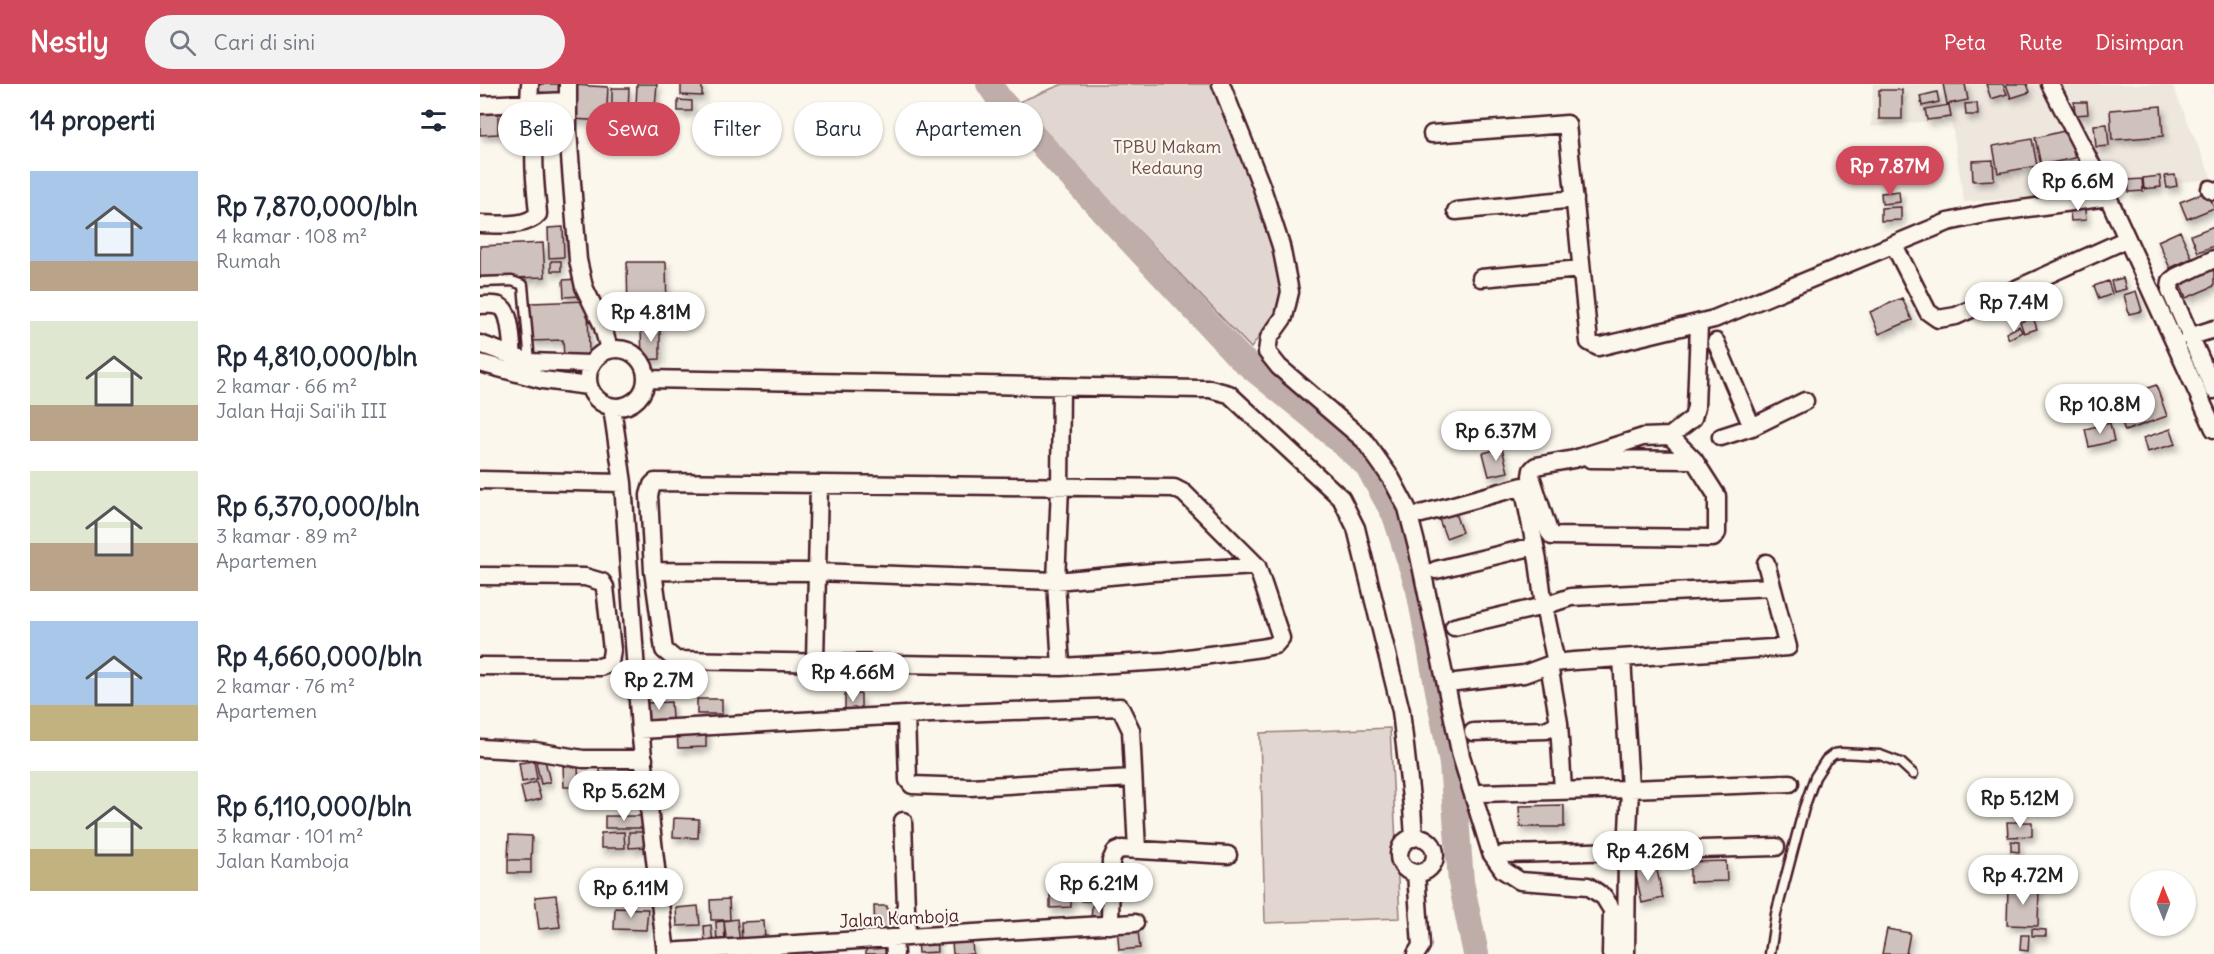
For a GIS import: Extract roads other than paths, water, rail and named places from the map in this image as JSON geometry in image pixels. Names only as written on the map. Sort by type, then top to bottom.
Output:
[{"type":"street","points":[[530,84],[529,102],[568,92]]},
{"type":"street","points":[[1221,84],[1261,185],[1281,246],[1290,292],[1284,317],[1269,338],[1267,352],[1279,367],[1364,440],[1391,478],[1407,508],[1461,756],[1491,853],[1503,870],[1520,881],[1588,886],[1604,897],[1612,910],[1611,954]]},
{"type":"street","points":[[2050,84],[2108,197],[2214,429]]},
{"type":"street","points":[[480,105],[498,104]]},
{"type":"street","points":[[1432,134],[1567,124],[1589,342],[1598,347],[1714,320],[1948,222],[1985,214],[2108,197]]},
{"type":"street","points":[[480,224],[525,222],[538,214],[534,156]]},
{"type":"street","points":[[570,156],[578,260],[584,288],[602,324],[609,349]]},
{"type":"street","points":[[1456,211],[1575,199]]},
{"type":"street","points":[[1894,245],[1928,312],[1938,319],[1956,316],[2127,238]]},
{"type":"street","points":[[2214,259],[2176,277],[2171,281],[2170,290],[2189,338],[2214,390]]},
{"type":"street","points":[[1481,278],[1581,269]]},
{"type":"street","points":[[480,305],[498,306],[508,315],[513,356]]},
{"type":"street","points":[[1675,433],[1717,496],[1717,533],[1713,538],[1552,536],[1531,476],[1532,470],[1536,466],[1574,459],[1643,437],[1675,433],[1693,418],[1696,407],[1698,324]]},
{"type":"street","points":[[2189,338],[2214,329]]},
{"type":"street","points":[[1716,342],[1752,427]]},
{"type":"street","points":[[480,344],[530,362],[590,364]]},
{"type":"street","points":[[609,349],[622,349],[635,355],[644,366],[646,379],[644,389],[631,403],[612,407],[597,400],[588,386],[587,375],[590,364],[598,355],[609,349]]},
{"type":"street","points":[[480,363],[543,380],[588,386]]},
{"type":"street","points":[[1697,370],[1728,371]]},
{"type":"street","points":[[646,379],[1210,389],[1229,394],[1341,498],[1356,528],[1401,711],[1414,838]]},
{"type":"street","points":[[1061,387],[1056,581],[1061,667]]},
{"type":"street","points":[[1721,437],[1752,427],[1805,400]]},
{"type":"street","points":[[612,407],[622,483],[640,730],[666,953]]},
{"type":"street","points":[[1574,459],[1694,460]]},
{"type":"street","points":[[480,480],[622,483]]},
{"type":"street","points":[[655,482],[819,485],[1174,488],[1184,493],[1257,566],[1281,638],[1275,645],[1165,661],[1061,667],[676,660],[669,656],[664,650],[653,571],[649,495],[652,485],[655,482]]},
{"type":"street","points":[[815,661],[819,485]]},
{"type":"street","points":[[1421,514],[1523,486],[1535,546],[1552,664],[1559,723],[1563,791]]},
{"type":"street","points":[[1436,570],[1535,546]]},
{"type":"street","points":[[1456,682],[1524,674],[1552,664],[1788,647],[1766,563]]},
{"type":"street","points":[[653,571],[816,572],[1056,581],[1257,566]]},
{"type":"street","points":[[480,576],[585,577],[602,582],[605,587],[612,650],[610,663],[600,667],[480,666]]},
{"type":"street","points":[[1454,627],[1544,606],[1571,597],[1772,587]]},
{"type":"street","points":[[1622,658],[1630,789],[1626,954]]},
{"type":"street","points":[[640,730],[906,714],[1120,706],[1131,730],[1137,850]]},
{"type":"street","points":[[906,714],[908,780],[912,785],[970,787],[1133,778]]},
{"type":"street","points":[[1473,732],[1546,730],[1559,723]]},
{"type":"street","points":[[480,748],[535,751],[583,759],[644,759]]},
{"type":"street","points":[[1480,793],[1790,783]]},
{"type":"street","points":[[898,943],[903,821]]},
{"type":"street","points":[[1414,838],[1428,841],[1432,845],[1435,856],[1431,867],[1421,873],[1403,868],[1398,857],[1402,845],[1408,839],[1414,838]]},
{"type":"street","points":[[1504,854],[1776,847]]},
{"type":"street","points":[[1110,925],[1111,861],[1113,855],[1122,849],[1228,855]]},
{"type":"street","points":[[1416,873],[1421,946],[1416,954]]},
{"type":"street","name":"Jalan Kamboja","points":[[666,953],[898,943],[1135,923]]},
{"type":"lane","points":[[480,282],[512,281],[523,285],[530,362]]},
{"type":"lane","points":[[1770,954],[1776,914],[1804,808],[1815,777],[1822,765],[1834,754],[1871,754],[1895,760],[1913,774]]},
{"type":"waterway","points":[[989,84],[1000,100],[1239,357],[1367,465],[1395,515],[1419,590],[1452,764],[1461,882],[1476,954]]},
{"type":"park label","name":"TPBU Makam Kedaung","points":[[1167,156]]}]
